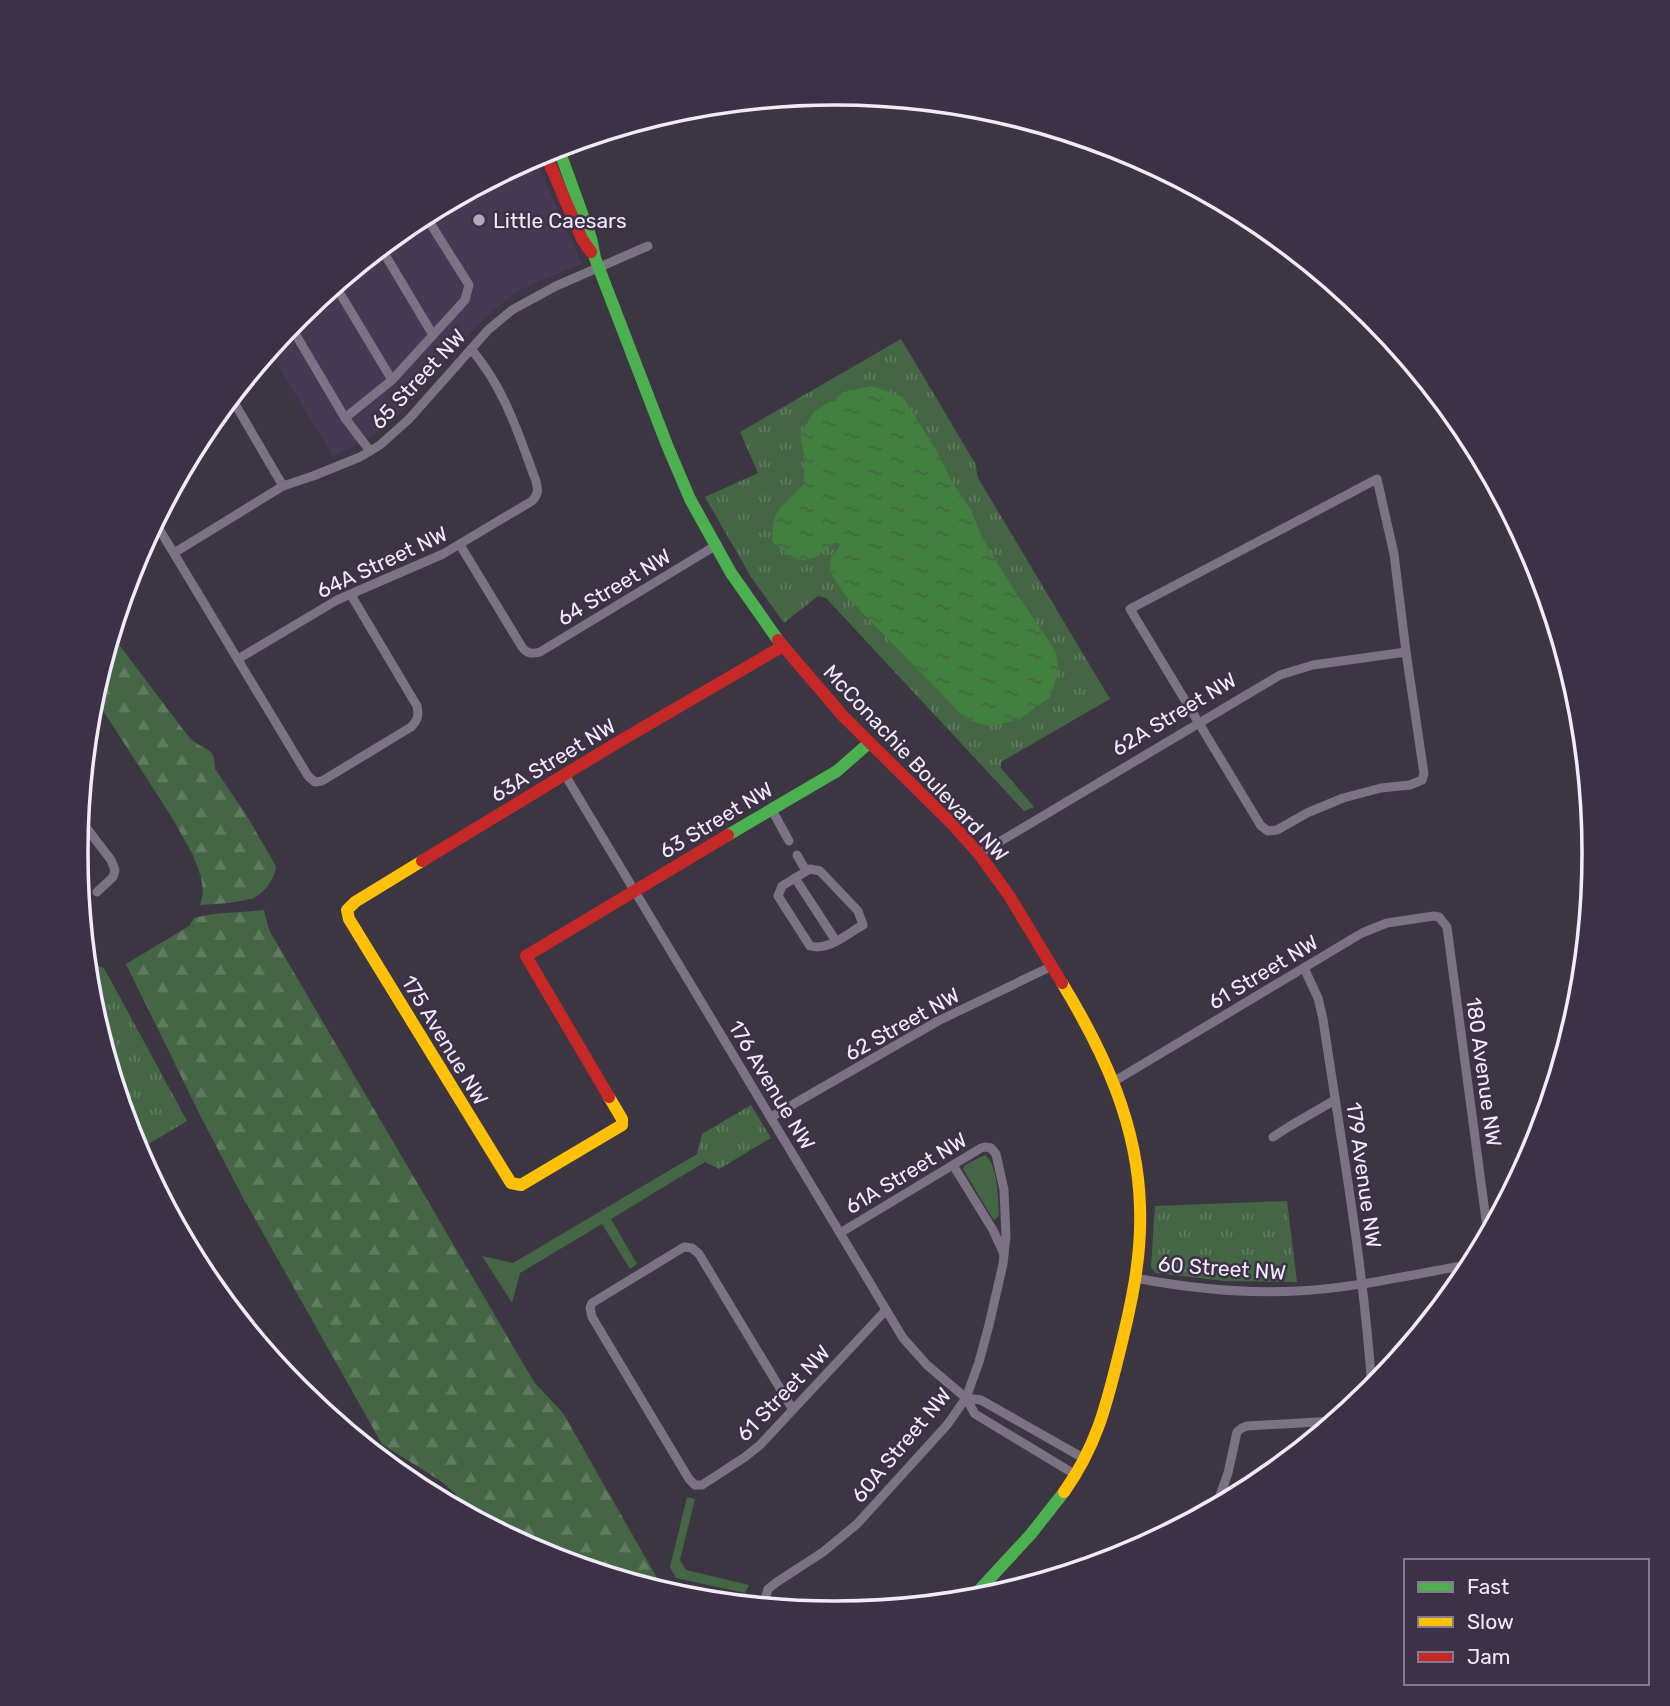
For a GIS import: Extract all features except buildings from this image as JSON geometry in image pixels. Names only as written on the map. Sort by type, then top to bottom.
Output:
[{"type":"street","name":"McConachie Boulevard NW","points":[[562,157],[591,238],[597,263],[681,477],[715,546],[745,594],[825,697],[945,816],[997,877],[1088,1026],[1126,1119],[1139,1179],[1140,1234],[1135,1278],[1109,1395],[1097,1435],[1076,1475],[1052,1510],[983,1585]]},
{"type":"street","name":"McConachie Boulevard NW","points":[[549,162],[582,239],[597,263]]},
{"type":"street","points":[[345,418],[392,380],[465,300],[469,285],[431,224]]},
{"type":"street","name":"65 Street NW","points":[[173,553],[283,486],[370,451],[398,430],[488,330],[512,310],[597,263],[648,246]]},
{"type":"street","points":[[386,256],[433,335]]},
{"type":"street","points":[[340,293],[392,380]]},
{"type":"street","points":[[296,335],[345,418],[370,451]]},
{"type":"street","name":"64A Street NW","points":[[238,659],[293,625],[351,595],[416,568],[460,545],[532,501],[538,493],[536,481],[505,400],[492,376],[471,349]]},
{"type":"street","points":[[236,406],[283,486]]},
{"type":"street","points":[[1377,478],[1394,554],[1406,652],[1424,774],[1422,780],[1410,785],[1381,788],[1343,798],[1307,813],[1277,830],[1268,831],[1261,826],[1130,609],[1377,478]]},
{"type":"street","points":[[161,532],[308,776],[315,782],[322,781],[411,727],[419,714],[417,706],[351,595]]},
{"type":"street","name":"64 Street NW","points":[[460,545],[522,647],[529,653],[540,652],[715,546]]},
{"type":"street","name":"63A Street NW","points":[[348,910],[359,899],[783,646]]},
{"type":"street","name":"62A Street NW","points":[[979,854],[1270,680],[1292,670],[1313,665],[1406,652]]},
{"type":"street","name":"63 Street NW","points":[[569,1156],[622,1125],[622,1119],[526,956],[837,771],[869,743]]},
{"type":"street","name":"176 Avenue NW","points":[[565,775],[903,1338],[950,1386],[966,1398],[975,1414],[1076,1475]]},
{"type":"street","points":[[772,810],[789,841]]},
{"type":"street","points":[[88,830],[111,860],[115,870],[113,877],[97,892]]},
{"type":"street","points":[[797,855],[806,871]]},
{"type":"street","points":[[806,871],[820,871],[858,911],[863,925],[826,946],[810,946],[778,895],[782,886],[806,871]]},
{"type":"street","points":[[795,878],[836,941]]},
{"type":"street","name":"175 Avenue NW","points":[[348,910],[349,919],[510,1183],[521,1185],[569,1156]]},
{"type":"street","name":"61 Street NW","points":[[1113,1082],[1374,928],[1403,920],[1439,916]]},
{"type":"street","name":"180 Avenue NW","points":[[1439,916],[1447,926],[1486,1220]]},
{"type":"street","name":"62 Street NW","points":[[771,1117],[938,1021],[1052,966]]},
{"type":"street","name":"179 Avenue NW","points":[[1304,968],[1318,998],[1335,1100],[1362,1284],[1370,1375]]},
{"type":"street","points":[[1273,1137],[1335,1100]]},
{"type":"street","name":"61A Street NW","points":[[840,1233],[981,1148],[991,1149]]},
{"type":"street","name":"60A Street NW","points":[[767,1597],[768,1589],[823,1552],[857,1524],[947,1425],[966,1398],[979,1362],[1006,1236],[1004,1190],[996,1154],[991,1149]]},
{"type":"street","points":[[953,1165],[993,1230],[1004,1254]]},
{"type":"street","name":"61 Street NW","points":[[793,1410],[699,1255],[692,1248],[684,1247],[592,1303],[592,1317],[695,1485],[702,1485],[760,1445],[793,1410],[886,1310]]},
{"type":"street","name":"60 Street NW","points":[[1135,1278],[1174,1285],[1260,1292],[1297,1291],[1362,1284],[1458,1267]]},
{"type":"street","name":"176 Avenue NW","points":[[966,1398],[981,1401],[1085,1459]]},
{"type":"street","points":[[1221,1493],[1237,1432],[1242,1428],[1320,1422]]},
{"type":"shaded area","points":[[539,167],[582,264],[518,291],[476,327],[396,418],[360,444],[333,456],[274,359],[306,324],[380,260],[461,206]]},
{"type":"green space","points":[[901,339],[975,463],[978,478],[1110,699],[1001,762],[1001,768],[1034,807],[1024,811],[826,598],[818,596],[784,623],[751,577],[705,497],[758,473],[740,432]]},
{"type":"green space","points":[[118,643],[190,738],[211,753],[215,769],[276,866],[268,886],[255,897],[200,905],[203,893],[201,877],[193,855],[102,709]]},
{"type":"green space","points":[[264,910],[269,930],[534,1382],[563,1413],[657,1579],[595,1561],[504,1523],[458,1498],[442,1482],[382,1444],[241,1194],[126,964],[189,926],[194,918]]},
{"type":"green space","points":[[96,965],[104,968],[187,1121],[147,1145],[113,1046]]},
{"type":"green space","points":[[751,1105],[771,1138],[719,1169],[705,1162],[697,1154],[702,1134]]},
{"type":"green space","points":[[697,1154],[705,1162],[611,1219],[637,1264],[630,1269],[602,1224],[520,1273],[512,1303],[482,1256],[513,1263]]},
{"type":"green space","points":[[985,1155],[993,1166],[997,1183],[999,1215],[995,1220],[963,1169],[965,1165]]},
{"type":"green space","points":[[1287,1201],[1297,1282],[1225,1281],[1156,1273],[1151,1267],[1155,1206]]},
{"type":"green space","points":[[687,1497],[695,1499],[680,1560],[686,1570],[749,1585],[745,1593],[676,1578],[670,1567]]},
{"type":"water","points":[[872,386],[903,397],[971,510],[981,536],[1056,653],[1059,671],[1050,697],[1020,719],[991,727],[966,719],[845,595],[829,570],[831,558],[840,546],[839,543],[834,543],[817,556],[804,560],[791,556],[773,543],[773,523],[779,510],[804,484],[804,456],[800,434],[814,412],[847,391]]},
{"type":"traffic: fast","points":[[562,157],[591,238],[595,258],[690,499],[731,573],[778,640]]},
{"type":"traffic: fast","points":[[728,835],[837,771],[869,743]]},
{"type":"traffic: fast","points":[[983,1585],[1031,1534],[1064,1492]]},
{"type":"traffic: slow","points":[[422,861],[355,902],[347,910],[349,919],[511,1183],[521,1185],[622,1125],[622,1119],[609,1097]]},
{"type":"traffic: slow","points":[[1062,983],[1105,1063],[1126,1118],[1138,1177],[1140,1207],[1137,1263],[1131,1300],[1109,1392],[1092,1443],[1064,1492]]},
{"type":"traffic: jam","points":[[549,162],[582,239],[591,252]]},
{"type":"traffic: jam","points":[[778,640],[843,716],[979,854],[1008,894],[1062,983]]},
{"type":"traffic: jam","points":[[422,861],[783,646]]},
{"type":"traffic: jam","points":[[609,1097],[526,956],[728,835]]},
{"type":"place","name":"Little Caesars","points":[[479,220]]}]
